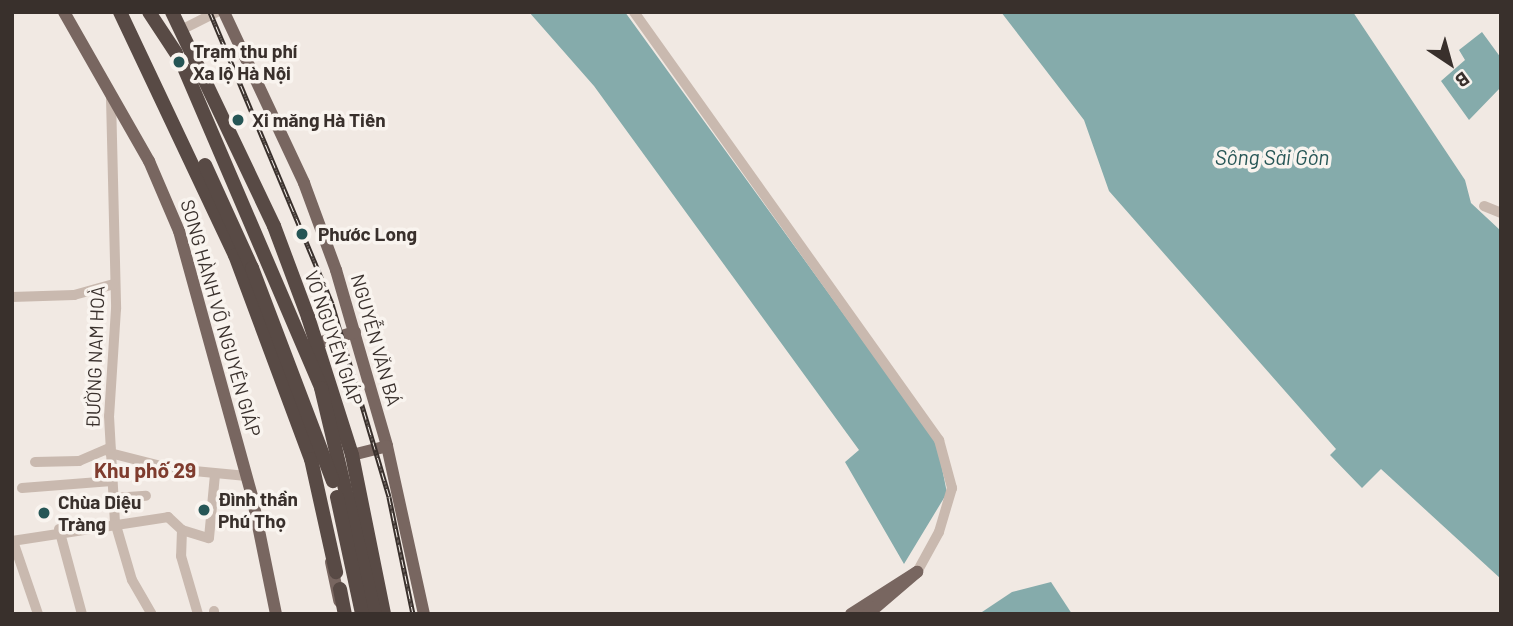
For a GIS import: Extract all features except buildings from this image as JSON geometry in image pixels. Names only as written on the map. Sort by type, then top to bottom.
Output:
[{"type":"highway","points":[[120,12],[235,255],[311,458],[336,572]]},
{"type":"highway","points":[[131,12],[252,268],[315,440],[333,481]]},
{"type":"highway","points":[[149,12],[176,52]]},
{"type":"highway","name":"VÕ NGUYÊN GIÁP","points":[[172,12],[213,90],[308,317],[311,346],[375,614]]},
{"type":"highway","name":"VÕ NGUYÊN GIÁP","points":[[185,70],[336,401],[352,455],[384,614]]},
{"type":"highway","points":[[213,90],[216,137]]},
{"type":"highway","points":[[321,388],[336,401]]},
{"type":"highway","points":[[311,458],[315,440]]},
{"type":"highway","points":[[337,497],[362,614]]},
{"type":"main road","name":"SONG HÀNH VÕ NGUYÊN GIÁP","points":[[64,12],[111,94],[178,231],[247,476],[276,614]]},
{"type":"main road","name":"NGUYỄN VĂN BÁ","points":[[224,12],[308,193],[355,332],[387,446],[424,614]]},
{"type":"main road","points":[[311,346],[355,332]]},
{"type":"main road","points":[[352,455],[387,446]]},
{"type":"main road","points":[[332,555],[340,604]]},
{"type":"main road","points":[[851,614],[916,572]]},
{"type":"main road","points":[[868,614],[916,572]]},
{"type":"street","points":[[181,30],[217,12]]},
{"type":"street","points":[[634,12],[939,440],[952,488],[939,533],[916,572]]},
{"type":"street","name":"ĐƯỜNG NAM HOÀ","points":[[111,94],[114,284],[110,451],[112,481],[116,523],[132,580],[152,614]]},
{"type":"street","points":[[1484,206],[1501,213]]},
{"type":"street","points":[[12,297],[66,296],[114,284]]},
{"type":"street","points":[[35,462],[79,461],[110,451],[215,475],[247,476]]},
{"type":"street","points":[[38,614],[13,541],[59,529],[168,517],[182,530],[209,538],[215,475]]},
{"type":"street","points":[[22,488],[112,481]]},
{"type":"street","points":[[114,498],[146,496]]},
{"type":"street","points":[[59,529],[82,614]]},
{"type":"street","points":[[182,530],[181,556],[198,614]]},
{"type":"water","points":[[529,12],[625,12],[937,443],[947,493],[904,564],[845,462],[859,450],[594,86]]},
{"type":"water","name":"Sông Sài Gòn","points":[[1001,12],[1353,12],[1465,180],[1471,203],[1501,231],[1501,579],[1381,469],[1362,488],[1330,455],[1336,449],[1109,191],[1084,120]]},
{"type":"water","points":[[1482,32],[1501,58],[1501,87],[1469,120],[1441,81],[1465,60],[1459,50]]},
{"type":"water","points":[[1051,582],[1072,614],[979,614],[1012,592]]},
{"type":"railway","points":[[210,12],[332,304],[389,497],[413,614]]},
{"type":"place","name":"Trạm thu phí Xa lộ Hà Nội","points":[[179,62]]},
{"type":"place","name":"Xi măng Hà Tiên","points":[[238,120]]},
{"type":"place","name":"Phước Long","points":[[302,234]]},
{"type":"place","name":"Đình thần Phú Thọ","points":[[204,510]]},
{"type":"place","name":"Chùa Diệu Tràng","points":[[44,513]]},
{"type":"district","name":"Khu phố 29","points":[[145,470]]}]
